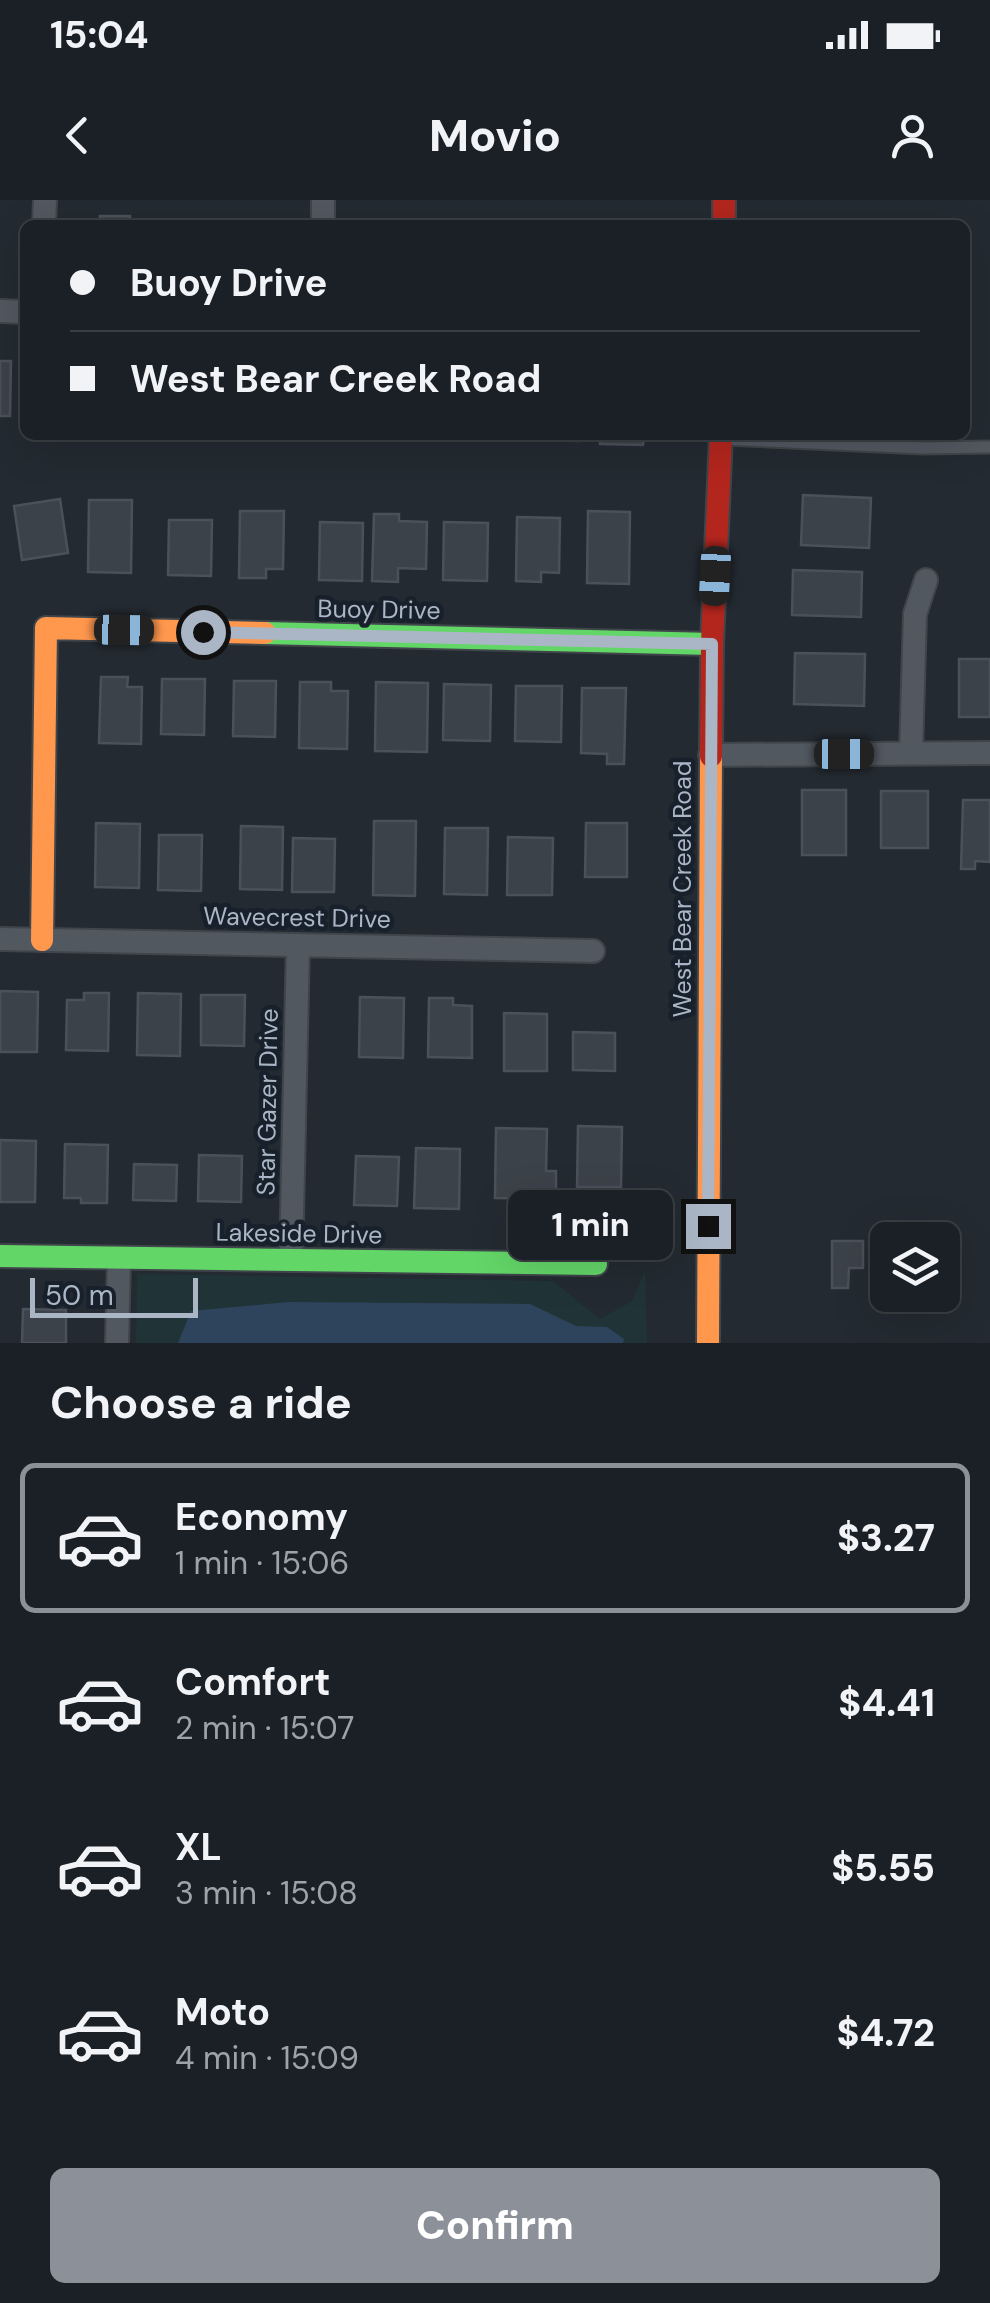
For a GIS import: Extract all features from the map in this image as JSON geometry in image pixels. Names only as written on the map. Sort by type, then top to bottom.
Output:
[{"type":"street","name":"West Bear Creek Road","points":[[708,1343],[710,755],[721,440]]},
{"type":"street","points":[[911,754],[915,614],[926,580]]},
{"type":"street","name":"Buoy Drive","points":[[42,940],[46,628],[712,644]]},
{"type":"street","points":[[710,755],[990,753]]},
{"type":"street","name":"Wavecrest Drive","points":[[0,939],[592,951]]},
{"type":"street","name":"Star Gazer Drive","points":[[291,1260],[298,945]]},
{"type":"street","name":"Lakeside Drive","points":[[0,1256],[596,1264]]},
{"type":"street","points":[[117,1343],[119,1258]]},
{"type":"lane","points":[[776,440],[922,448],[990,447]]},
{"type":"green space","points":[[645,1271],[647,1343],[136,1343],[137,1274],[553,1281],[600,1319],[632,1301]]},
{"type":"water","points":[[288,1302],[530,1304],[576,1326],[607,1327],[624,1339],[623,1343],[178,1343],[191,1311]]},
{"type":"building","points":[[100,216],[130,216],[130,220],[100,220]]},
{"type":"building","points":[[0,361],[11,361],[10,416],[0,416]]},
{"type":"building","points":[[600,440],[644,440],[643,445],[600,444]]},
{"type":"building","points":[[803,495],[871,498],[869,548],[801,545]]},
{"type":"building","points":[[60,499],[68,553],[22,560],[14,506]]},
{"type":"building","points":[[89,500],[132,500],[131,573],[88,572]]},
{"type":"building","points":[[240,511],[284,511],[283,569],[266,569],[266,578],[239,578]]},
{"type":"building","points":[[588,511],[630,512],[629,584],[587,583]]},
{"type":"building","points":[[374,514],[399,514],[399,521],[427,522],[426,569],[398,568],[398,582],[372,581]]},
{"type":"building","points":[[517,517],[560,518],[559,573],[541,572],[541,582],[516,581]]},
{"type":"building","points":[[169,520],[212,520],[211,576],[168,575]]},
{"type":"building","points":[[320,522],[363,523],[362,581],[319,580]]},
{"type":"building","points":[[444,522],[488,523],[487,581],[443,580]]},
{"type":"building","points":[[793,570],[862,572],[861,617],[792,615]]},
{"type":"building","points":[[795,653],[865,654],[864,706],[794,704]]},
{"type":"building","points":[[959,659],[990,659],[990,717],[959,717]]},
{"type":"building","points":[[101,677],[128,677],[127,687],[142,687],[141,744],[99,743]]},
{"type":"building","points":[[162,679],[205,679],[204,735],[161,734]]},
{"type":"building","points":[[234,681],[276,681],[275,737],[233,736]]},
{"type":"building","points":[[300,682],[331,682],[331,691],[348,691],[347,749],[299,748]]},
{"type":"building","points":[[376,682],[428,683],[427,752],[375,751]]},
{"type":"building","points":[[444,684],[491,685],[490,741],[443,740]]},
{"type":"building","points":[[516,686],[562,686],[561,742],[515,741]]},
{"type":"building","points":[[582,688],[626,688],[624,764],[607,764],[607,754],[581,753]]},
{"type":"building","points":[[802,790],[846,790],[846,855],[802,855]]},
{"type":"building","points":[[881,791],[928,791],[928,848],[881,848]]},
{"type":"building","points":[[963,800],[990,800],[990,862],[975,861],[975,869],[961,869]]},
{"type":"building","points":[[374,821],[416,821],[415,896],[373,895]]},
{"type":"building","points":[[96,823],[140,824],[139,888],[95,887]]},
{"type":"building","points":[[586,823],[627,823],[627,877],[585,877]]},
{"type":"building","points":[[241,826],[283,827],[282,890],[240,889]]},
{"type":"building","points":[[445,828],[488,828],[487,895],[444,894]]},
{"type":"building","points":[[159,835],[202,835],[201,891],[158,890]]},
{"type":"building","points":[[508,837],[553,838],[552,895],[507,895]]},
{"type":"building","points":[[293,838],[335,839],[334,892],[292,892]]},
{"type":"building","points":[[0,991],[38,992],[37,1052],[0,1052]]},
{"type":"building","points":[[84,993],[109,993],[108,1051],[66,1050],[67,1000],[84,1000]]},
{"type":"building","points":[[138,993],[181,994],[180,1056],[137,1055]]},
{"type":"building","points":[[201,995],[245,995],[244,1046],[201,1045]]},
{"type":"building","points":[[360,997],[404,998],[403,1058],[359,1057]]},
{"type":"building","points":[[429,998],[453,998],[453,1005],[472,1006],[472,1058],[428,1057]]},
{"type":"building","points":[[504,1013],[547,1014],[547,1071],[504,1071]]},
{"type":"building","points":[[573,1032],[615,1033],[615,1071],[573,1070]]},
{"type":"building","points":[[578,1126],[622,1127],[621,1187],[577,1187]]},
{"type":"building","points":[[496,1128],[547,1129],[546,1171],[556,1171],[556,1199],[495,1198]]},
{"type":"building","points":[[0,1140],[36,1141],[35,1202],[0,1202]]},
{"type":"building","points":[[65,1144],[108,1145],[107,1203],[81,1203],[81,1198],[64,1198]]},
{"type":"building","points":[[416,1148],[460,1149],[459,1209],[414,1208]]},
{"type":"building","points":[[199,1155],[242,1156],[241,1202],[198,1201]]},
{"type":"building","points":[[356,1156],[399,1157],[397,1206],[354,1205]]},
{"type":"building","points":[[134,1164],[177,1165],[176,1201],[133,1200]]},
{"type":"building","points":[[832,1241],[863,1241],[863,1268],[849,1268],[848,1288],[832,1288]]},
{"type":"building","points":[[23,1309],[66,1310],[66,1343],[22,1343]]},
{"type":"traffic: fast","points":[[265,633],[712,644]]},
{"type":"traffic: fast","points":[[0,1256],[596,1264]]},
{"type":"traffic: slow","points":[[42,940],[46,628],[265,633]]},
{"type":"traffic: slow","points":[[708,1343],[711,756]]},
{"type":"traffic: jam","points":[[724,200],[724,220]]},
{"type":"traffic: jam","points":[[711,756],[721,440]]},
{"type":"route","points":[[203,632],[712,644],[708,1226]]}]
